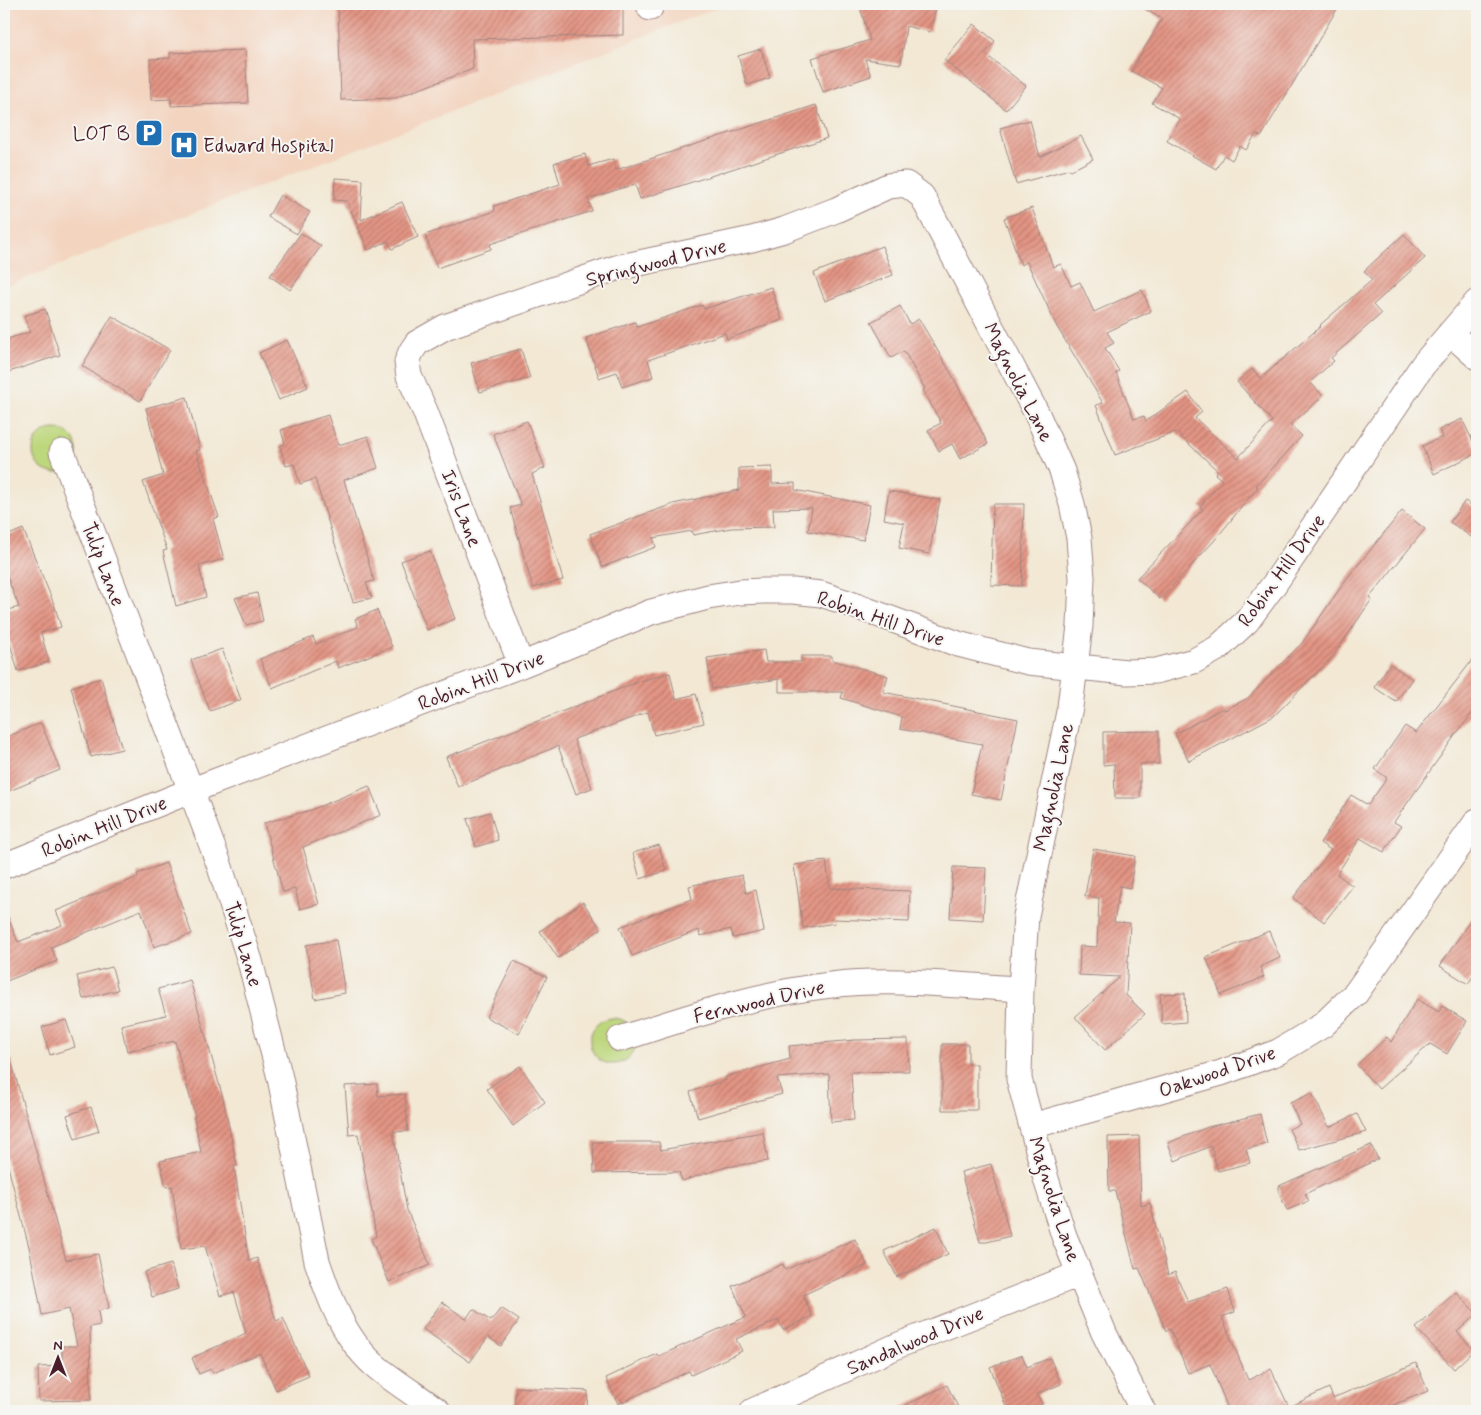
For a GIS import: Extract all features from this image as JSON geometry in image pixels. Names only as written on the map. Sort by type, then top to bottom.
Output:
[{"type":"street","name":"Springwood Drive","points":[[411,352],[417,343],[445,327],[616,268],[752,239],[836,210],[888,186],[906,184]]},
{"type":"street","name":"Magnolia Lane","points":[[906,184],[922,196],[1037,414],[1062,471],[1072,504],[1079,538],[1082,578],[1080,626],[1070,707],[1026,916],[1021,989],[1019,1080],[1064,1236],[1104,1333],[1143,1411]]},
{"type":"street","name":"Robin Hill Drive","points":[[4,866],[190,791],[521,665],[651,612],[708,597],[740,592],[793,591],[821,594],[958,644],[1028,662],[1127,672],[1156,671],[1194,661],[1218,648],[1248,621],[1418,372],[1477,302]]},
{"type":"street","points":[[1450,333],[1477,357]]},
{"type":"street","name":"Iris Lane","points":[[411,352],[408,362],[409,376],[425,411],[521,665]]},
{"type":"street","name":"Tulip Lane","points":[[62,452],[219,864],[250,961],[280,1078],[316,1261],[327,1290],[341,1320],[359,1348],[378,1368],[438,1411]]},
{"type":"street","name":"Oakwood Drive","points":[[1032,1126],[1221,1073],[1278,1052],[1322,1025],[1356,993],[1477,821]]},
{"type":"street","name":"Fernwood Drive","points":[[620,1038],[718,1008],[785,992],[832,984],[888,982],[1021,989]]},
{"type":"street","name":"Sandalwood Drive","points":[[753,1411],[899,1345],[1079,1274]]},
{"type":"shaded area","name":"Edward Hospital","points":[[4,4],[726,4],[4,287]]},
{"type":"green space","points":[[55,429],[67,433],[73,439],[77,451],[73,463],[67,469],[55,473],[43,469],[37,463],[33,451],[37,439],[43,433]]},
{"type":"green space","points":[[613,1018],[626,1022],[632,1028],[636,1041],[632,1054],[626,1060],[613,1064],[600,1060],[594,1054],[590,1041],[594,1028],[600,1022]]},
{"type":"building","points":[[338,4],[623,4],[623,35],[472,39],[473,69],[395,98],[341,100]]},
{"type":"building","points":[[859,4],[937,4],[930,32],[906,26],[901,64],[865,59],[871,76],[823,92],[812,58],[870,40]]},
{"type":"building","points":[[1136,4],[1340,4],[1261,137],[1256,134],[1246,150],[1240,146],[1232,160],[1224,155],[1216,169],[1167,141],[1180,119],[1152,103],[1162,88],[1131,71],[1162,19]]},
{"type":"building","points":[[974,24],[995,41],[985,54],[1026,86],[1006,110],[944,60]]},
{"type":"building","points":[[761,49],[770,78],[747,85],[738,56]]},
{"type":"building","points":[[245,50],[248,103],[171,106],[171,99],[151,100],[150,59],[170,58],[170,53]]},
{"type":"building","points":[[816,105],[827,138],[640,199],[635,184],[588,199],[592,211],[490,244],[491,249],[437,268],[425,235],[495,211],[494,206],[560,184],[554,163],[585,154],[588,166],[613,159],[616,170]]},
{"type":"building","points":[[1030,120],[1040,157],[1081,136],[1093,159],[1070,171],[1069,169],[1016,184],[1000,128]]},
{"type":"building","points":[[335,178],[363,180],[361,220],[402,202],[418,237],[392,249],[388,241],[368,250],[347,201],[334,200]]},
{"type":"building","points":[[280,195],[310,212],[297,234],[268,217]]},
{"type":"building","points":[[1032,208],[1053,267],[1061,264],[1071,286],[1080,282],[1094,312],[1142,290],[1151,311],[1107,332],[1114,343],[1105,348],[1119,371],[1116,373],[1134,419],[1144,416],[1146,421],[1188,392],[1202,412],[1195,418],[1238,458],[1272,421],[1237,382],[1252,369],[1261,378],[1321,326],[1372,280],[1364,271],[1404,234],[1425,258],[1373,305],[1381,314],[1331,358],[1334,361],[1310,382],[1323,396],[1290,425],[1302,436],[1256,486],[1258,487],[1214,541],[1160,599],[1137,578],[1203,509],[1200,507],[1222,480],[1215,474],[1218,471],[1176,432],[1115,455],[1096,405],[1103,403],[1057,327],[1027,262],[1021,265],[1004,218]]},
{"type":"building","points":[[301,233],[321,246],[290,290],[270,276]]},
{"type":"building","points":[[882,246],[893,275],[825,301],[814,273]]},
{"type":"building","points":[[771,287],[782,320],[727,339],[725,333],[648,360],[653,377],[622,387],[617,372],[599,378],[586,338],[635,322],[637,327],[702,305],[704,309]]},
{"type":"building","points":[[900,306],[910,324],[919,319],[952,375],[988,444],[960,459],[952,444],[939,451],[928,430],[941,423],[923,390],[925,389],[904,351],[891,358],[871,322]]},
{"type":"building","points":[[45,309],[60,355],[9,372],[4,356],[4,340],[30,332],[24,316]]},
{"type":"building","points":[[112,316],[170,350],[140,401],[82,366]]},
{"type":"building","points":[[287,340],[308,387],[279,400],[259,353]]},
{"type":"building","points":[[521,349],[530,378],[480,392],[471,363]]},
{"type":"building","points":[[187,397],[200,450],[196,451],[219,517],[213,519],[224,559],[199,566],[206,597],[176,606],[163,551],[167,550],[143,482],[163,475],[146,408]]},
{"type":"building","points":[[328,415],[338,445],[368,436],[378,468],[344,480],[374,581],[366,583],[372,598],[353,602],[315,479],[300,484],[294,464],[286,466],[280,446],[285,444],[281,430]]},
{"type":"building","points":[[1462,419],[1477,453],[1434,474],[1422,446],[1442,437],[1439,430]]},
{"type":"building","points":[[527,421],[545,468],[532,474],[563,580],[533,588],[510,508],[521,505],[493,434]]},
{"type":"building","points":[[772,467],[772,484],[795,483],[795,490],[870,505],[863,540],[808,531],[812,508],[773,509],[774,527],[731,528],[693,535],[692,531],[653,538],[656,547],[602,567],[590,534],[673,504],[739,490],[739,468]]},
{"type":"building","points":[[889,491],[940,500],[929,554],[899,548],[904,523],[884,519]]},
{"type":"building","points":[[1465,501],[1477,509],[1477,541],[1450,522]]},
{"type":"building","points":[[993,504],[1024,504],[1022,586],[991,585]]},
{"type":"building","points":[[1402,511],[1425,529],[1370,597],[1372,599],[1333,656],[1274,716],[1189,761],[1175,734],[1223,708],[1225,710],[1248,698],[1303,642],[1345,581]]},
{"type":"building","points":[[23,529],[54,604],[61,627],[41,633],[49,662],[18,671],[4,623],[4,611],[19,607],[4,569],[4,537]]},
{"type":"building","points":[[430,551],[455,619],[427,630],[401,561]]},
{"type":"building","points":[[257,593],[263,621],[246,625],[235,598]]},
{"type":"building","points":[[377,610],[392,647],[338,668],[336,661],[272,688],[260,659],[313,637],[316,644],[358,627],[355,619]]},
{"type":"building","points":[[222,649],[241,700],[210,711],[191,660]]},
{"type":"building","points":[[764,650],[766,662],[801,662],[801,656],[832,656],[832,660],[888,676],[883,692],[1018,719],[1001,800],[971,794],[982,744],[900,729],[902,717],[841,698],[843,692],[779,692],[779,679],[712,689],[707,658]]},
{"type":"building","points":[[1477,654],[1477,707],[1394,822],[1401,826],[1384,852],[1360,838],[1337,874],[1353,886],[1324,922],[1293,898],[1331,850],[1320,843],[1351,795],[1368,805],[1387,778],[1375,769],[1405,726],[1416,733]]},
{"type":"building","points":[[1390,664],[1412,679],[1396,702],[1374,687]]},
{"type":"building","points":[[670,673],[676,699],[696,694],[704,723],[654,735],[648,712],[577,738],[574,740],[592,788],[576,794],[558,746],[458,787],[446,757],[640,681]]},
{"type":"building","points":[[101,678],[122,749],[91,757],[71,687]]},
{"type":"building","points":[[41,723],[60,770],[4,793],[4,738]]},
{"type":"building","points":[[1159,731],[1159,764],[1140,764],[1140,798],[1115,798],[1114,764],[1103,765],[1103,732]]},
{"type":"building","points":[[369,786],[381,815],[303,847],[319,904],[300,909],[295,889],[283,892],[264,823],[311,810]]},
{"type":"building","points":[[490,812],[498,840],[476,847],[467,819]]},
{"type":"building","points":[[659,845],[666,871],[640,879],[633,853]]},
{"type":"building","points":[[1093,849],[1135,856],[1130,888],[1120,886],[1114,922],[1130,923],[1126,995],[1145,1014],[1105,1050],[1075,1017],[1120,977],[1079,975],[1080,946],[1097,947],[1099,898],[1085,896]]},
{"type":"building","points":[[826,861],[830,888],[910,891],[909,922],[834,919],[835,923],[803,928],[794,865]]},
{"type":"building","points":[[166,863],[192,934],[154,947],[141,910],[51,947],[57,961],[4,982],[4,908],[18,942],[62,925],[56,911],[138,877],[137,874]]},
{"type":"building","points":[[953,867],[986,868],[983,920],[950,918]]},
{"type":"building","points":[[742,875],[746,893],[756,890],[764,931],[733,938],[731,929],[700,936],[699,930],[632,956],[620,927],[692,899],[689,886]]},
{"type":"building","points":[[583,902],[601,929],[558,958],[540,931]]},
{"type":"building","points":[[1477,910],[1477,970],[1468,984],[1440,966]]},
{"type":"building","points":[[1269,931],[1280,958],[1260,967],[1264,977],[1221,995],[1206,957]]},
{"type":"building","points":[[336,940],[345,993],[315,999],[306,945]]},
{"type":"building","points":[[514,961],[547,977],[519,1034],[486,1017]]},
{"type":"building","points":[[112,967],[118,990],[83,999],[77,976]]},
{"type":"building","points":[[190,980],[223,1098],[237,1166],[234,1166],[249,1261],[257,1258],[276,1321],[283,1318],[309,1376],[276,1390],[260,1353],[213,1373],[211,1369],[199,1374],[192,1358],[246,1333],[234,1292],[220,1296],[205,1246],[181,1249],[172,1186],[166,1187],[160,1161],[201,1152],[195,1116],[175,1041],[127,1051],[121,1025],[166,1015],[158,989]]},
{"type":"building","points":[[1185,993],[1186,1022],[1162,1024],[1160,994]]},
{"type":"building","points":[[1417,999],[1439,1012],[1442,1006],[1467,1021],[1447,1054],[1430,1044],[1379,1089],[1357,1065],[1387,1037],[1391,1042]]},
{"type":"building","points":[[66,1020],[75,1047],[50,1055],[42,1027]]},
{"type":"building","points":[[908,1039],[909,1071],[851,1072],[854,1120],[831,1122],[829,1074],[777,1078],[782,1094],[698,1118],[690,1092],[726,1080],[725,1077],[790,1059],[789,1046],[855,1040]]},
{"type":"building","points":[[942,1044],[968,1044],[968,1064],[977,1064],[977,1110],[942,1110]]},
{"type":"building","points":[[9,1053],[66,1260],[98,1254],[109,1308],[98,1311],[100,1325],[90,1327],[91,1400],[39,1401],[38,1367],[62,1366],[62,1346],[77,1346],[69,1309],[42,1315],[30,1251],[4,1151],[4,1054]]},
{"type":"building","points":[[520,1066],[545,1102],[513,1126],[487,1089]]},
{"type":"building","points":[[377,1084],[378,1096],[405,1094],[408,1131],[393,1132],[407,1210],[430,1265],[389,1282],[371,1239],[376,1236],[358,1134],[349,1135],[345,1086]]},
{"type":"building","points":[[1312,1093],[1329,1127],[1357,1114],[1366,1132],[1299,1150],[1289,1129],[1300,1124],[1290,1103]]},
{"type":"building","points":[[91,1107],[99,1131],[75,1139],[67,1115]]},
{"type":"building","points":[[1260,1114],[1267,1144],[1246,1149],[1250,1163],[1218,1171],[1211,1146],[1175,1161],[1168,1143],[1208,1127]]},
{"type":"building","points":[[763,1132],[768,1161],[726,1167],[682,1181],[679,1172],[594,1173],[593,1142],[659,1142],[661,1150]]},
{"type":"building","points":[[1139,1136],[1141,1206],[1150,1203],[1168,1275],[1175,1272],[1188,1302],[1228,1289],[1235,1312],[1222,1317],[1248,1380],[1271,1369],[1289,1407],[1329,1388],[1333,1398],[1416,1363],[1428,1391],[1378,1411],[1229,1411],[1210,1364],[1188,1373],[1170,1329],[1166,1331],[1139,1268],[1135,1269],[1115,1191],[1109,1191],[1108,1137]]},
{"type":"building","points":[[1371,1145],[1378,1159],[1305,1194],[1309,1201],[1287,1210],[1279,1193],[1279,1186]]},
{"type":"building","points":[[991,1164],[1010,1236],[980,1242],[961,1172]]},
{"type":"building","points":[[936,1227],[948,1254],[897,1277],[884,1251]]},
{"type":"building","points":[[855,1239],[867,1265],[803,1295],[812,1316],[783,1330],[778,1320],[736,1339],[742,1351],[691,1375],[689,1371],[618,1404],[606,1378],[657,1354],[659,1356],[746,1317],[732,1286],[783,1264],[785,1270]]},
{"type":"building","points":[[171,1264],[178,1289],[152,1297],[144,1272]]},
{"type":"building","points":[[1456,1292],[1477,1314],[1457,1332],[1474,1350],[1454,1369],[1416,1328]]},
{"type":"building","points":[[442,1302],[466,1319],[473,1309],[491,1321],[501,1308],[519,1320],[501,1346],[488,1337],[470,1362],[423,1329]]},
{"type":"building","points":[[1022,1355],[1027,1367],[1050,1358],[1061,1384],[1037,1394],[1042,1404],[1023,1411],[1008,1411],[990,1367]]},
{"type":"building","points":[[947,1385],[960,1411],[894,1411]]},
{"type":"building","points":[[516,1387],[588,1391],[587,1411],[514,1411]]},
{"type":"place","name":"LOT B","points":[[149,133]]},
{"type":"place","name":"Edward Hospital","points":[[184,145]]}]
